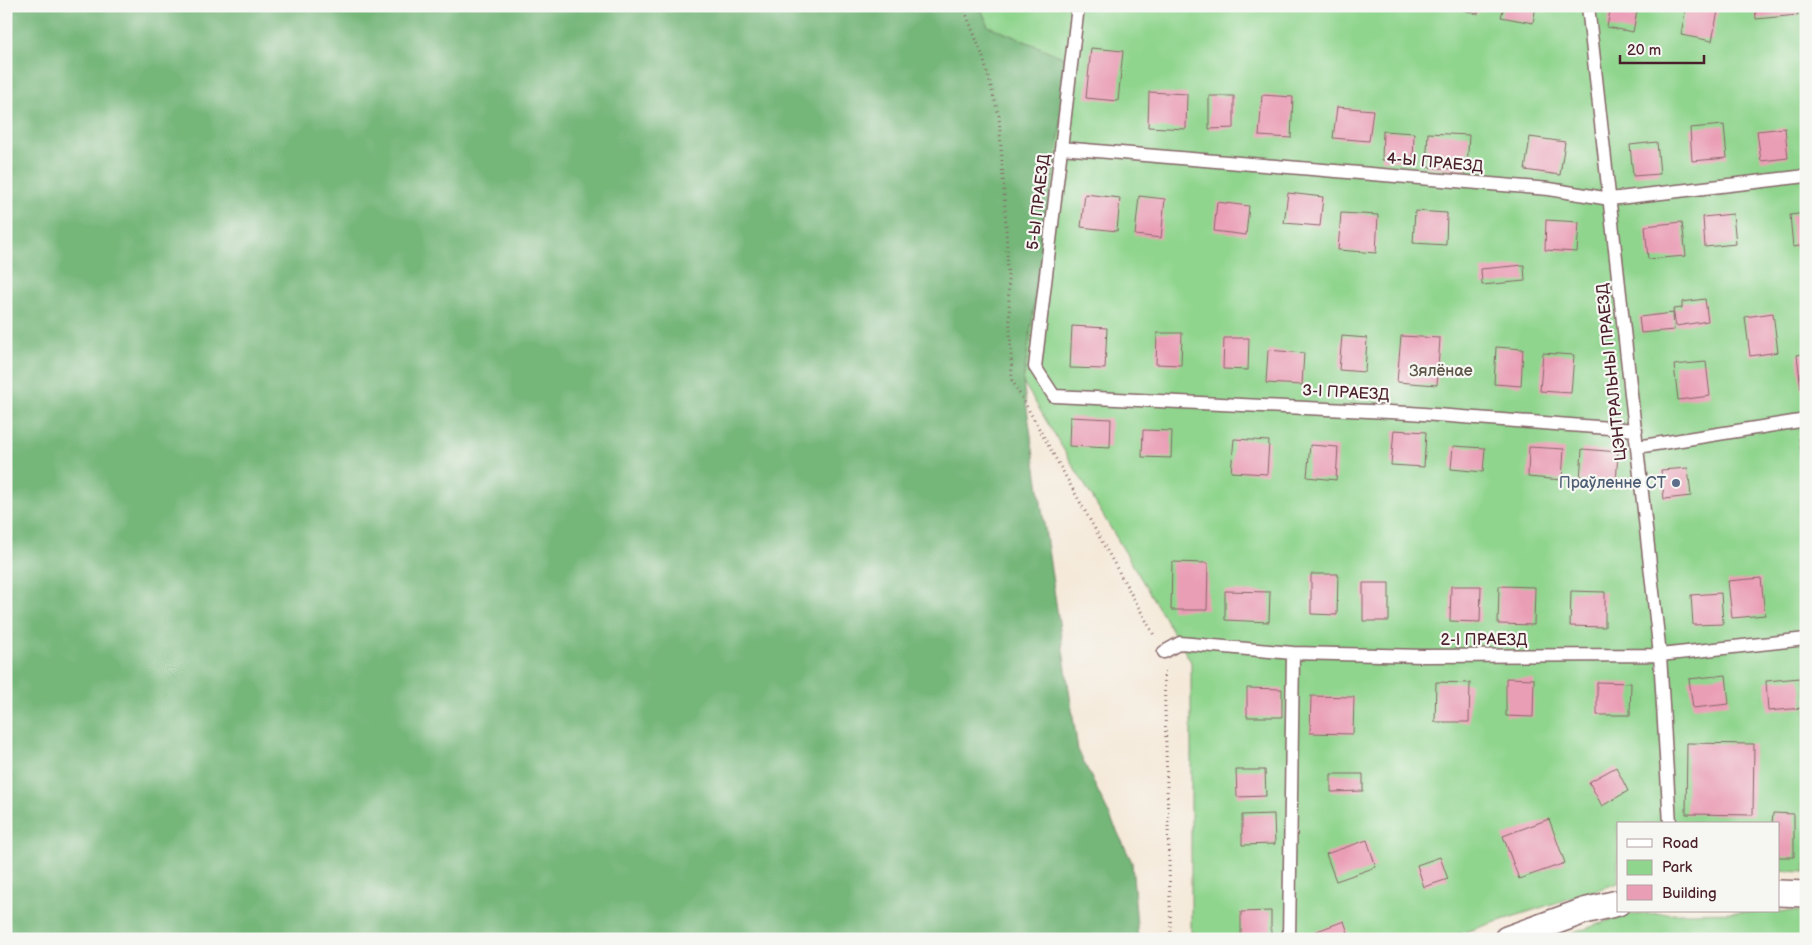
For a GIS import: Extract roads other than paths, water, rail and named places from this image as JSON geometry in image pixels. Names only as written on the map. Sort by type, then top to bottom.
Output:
[{"type":"street","points":[[1780,893],[1806,894]]},
{"type":"street","points":[[1507,939],[1584,911],[1617,903]]},
{"type":"lane","name":"5-Ы ПРАЕЗД","points":[[1054,396],[1035,368],[1078,6]]},
{"type":"lane","name":"ЦЭНТРАЛЬНЫ ПРАЕЗД","points":[[1588,6],[1660,655],[1670,822]]},
{"type":"lane","name":"4-Ы ПРАЕЗД","points":[[1061,148],[1549,189],[1610,199],[1806,176]]},
{"type":"lane","name":"3-І ПРАЕЗД","points":[[1054,396],[1410,412],[1636,430]]},
{"type":"lane","points":[[1637,447],[1806,420]]},
{"type":"lane","name":"2-І ПРАЕЗД","points":[[1164,652],[1180,643],[1293,653],[1424,656],[1660,655],[1806,639]]},
{"type":"lane","points":[[1289,939],[1293,653]]},
{"type":"place","name":"Праўленне СТ","points":[[1676,483]]},
{"type":"park label","name":"Зялёнае","points":[[1441,371]]}]
